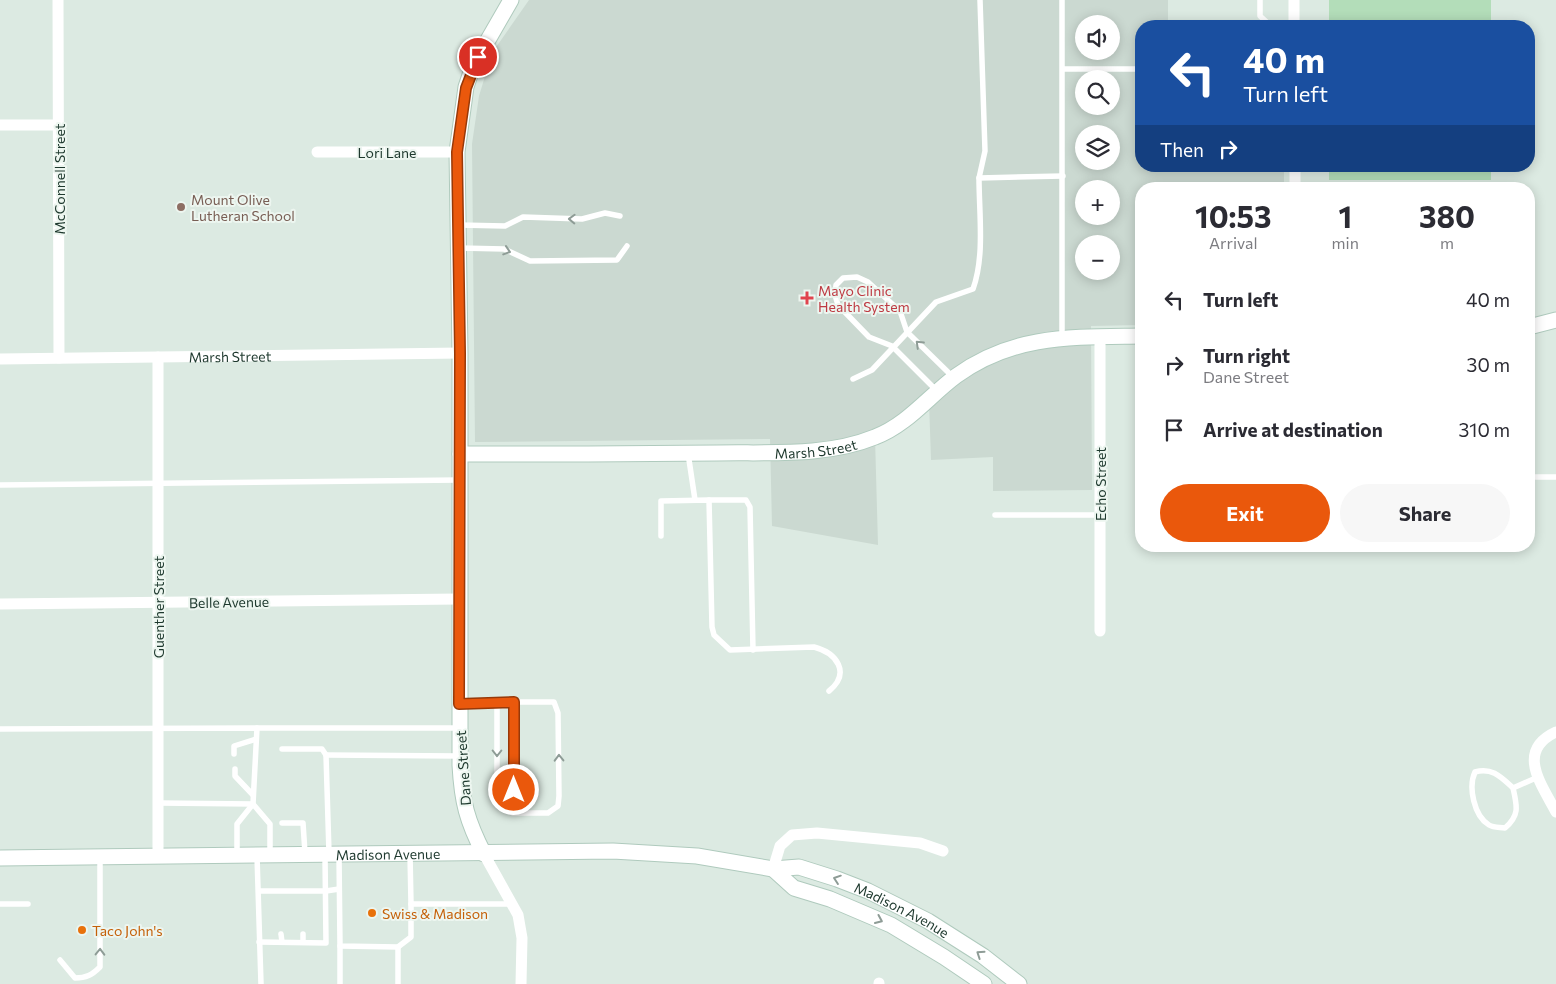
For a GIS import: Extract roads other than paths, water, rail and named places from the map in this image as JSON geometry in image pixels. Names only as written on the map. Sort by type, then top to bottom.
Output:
[{"type":"street","name":"McConnell Street","points":[[58,0],[60,358]]},
{"type":"street","name":"Dane Street","points":[[484,854],[470,828],[462,795],[460,756],[460,353],[457,152],[466,88],[473,66],[510,0]]},
{"type":"street","points":[[1294,0],[1294,20]]},
{"type":"street","points":[[0,125],[59,125]]},
{"type":"street","name":"Lori Lane","points":[[317,152],[457,152]]},
{"type":"street","points":[[1535,325],[1556,320]]},
{"type":"street","name":"Marsh Street","points":[[460,454],[688,453],[831,449],[875,437],[907,418],[954,378],[976,364],[1015,346],[1062,338],[1135,336]]},
{"type":"street","name":"Echo Street","points":[[1100,337],[1100,631]]},
{"type":"street","name":"Marsh Street","points":[[0,359],[460,353]]},
{"type":"street","name":"Guenther Street","points":[[158,357],[158,857]]},
{"type":"street","name":"Belle Avenue","points":[[0,604],[459,599]]},
{"type":"street","points":[[1556,732],[1547,736],[1538,747],[1533,762],[1538,777],[1556,812]]},
{"type":"street","points":[[773,869],[780,846],[792,835],[817,833],[920,843],[943,851]]},
{"type":"street","name":"Madison Avenue","points":[[0,858],[484,854],[613,851],[697,856],[773,869],[799,867],[853,885],[901,906],[983,956],[1019,984]]},
{"type":"street","points":[[484,854],[518,914],[522,938],[521,984]]},
{"type":"street","name":"Madison Avenue","points":[[773,869],[794,888],[830,899],[891,925],[984,984]]},
{"type":"lane","points":[[853,380],[872,370],[936,302],[973,289],[977,277],[979,252],[979,178],[986,151],[980,0]]},
{"type":"lane","points":[[1062,0],[1062,338]]},
{"type":"lane","points":[[1260,0],[1260,16],[1264,20]]},
{"type":"lane","points":[[1063,69],[1135,69]]},
{"type":"lane","points":[[979,178],[1063,176]]},
{"type":"lane","points":[[458,225],[505,226],[524,217],[582,219],[605,213],[620,216]]},
{"type":"lane","points":[[459,248],[504,248],[530,261],[617,260],[627,246]]},
{"type":"lane","points":[[938,391],[894,347],[869,336],[838,305],[835,295],[836,286],[844,278],[857,277],[868,282],[900,312],[907,332],[954,378]]},
{"type":"lane","points":[[688,453],[695,500]]},
{"type":"lane","points":[[1535,477],[1556,477]]},
{"type":"lane","points":[[0,484],[460,480]]},
{"type":"lane","points":[[709,500],[710,614],[714,635],[730,650],[814,647],[824,650],[838,662],[840,672],[840,679],[829,691]]},
{"type":"lane","points":[[661,536],[661,501],[746,500],[750,507],[753,650]]},
{"type":"lane","points":[[995,516],[1100,515]]},
{"type":"lane","points":[[514,702],[514,790]]},
{"type":"lane","points":[[459,704],[554,702],[558,714],[559,796],[558,806],[548,813],[513,813],[504,808],[500,802],[497,795],[497,704]]},
{"type":"lane","points":[[237,856],[237,824],[253,804],[257,728]]},
{"type":"lane","points":[[0,730],[460,728]]},
{"type":"lane","points":[[234,754],[234,746],[256,739]]},
{"type":"lane","points":[[282,750],[322,749],[326,755],[331,855],[339,889],[340,984]]},
{"type":"lane","points":[[326,755],[460,756]]},
{"type":"lane","points":[[1486,768],[1496,772],[1513,788],[1517,806],[1514,820],[1505,828],[1491,827],[1478,816],[1471,781],[1475,772],[1486,768]]},
{"type":"lane","points":[[235,769],[235,776],[254,795]]},
{"type":"lane","points":[[1513,788],[1538,777]]},
{"type":"lane","points":[[158,803],[253,804],[270,824],[259,891],[261,984]]},
{"type":"lane","points":[[282,823],[303,823],[305,856]]},
{"type":"lane","points":[[340,946],[398,946],[410,937],[410,854]]},
{"type":"lane","points":[[260,942],[326,943],[326,891],[331,855]]},
{"type":"lane","points":[[60,960],[75,978],[84,978],[100,967],[100,857]]},
{"type":"lane","points":[[259,891],[303,892],[339,889]]},
{"type":"lane","points":[[0,904],[28,904]]},
{"type":"lane","points":[[411,904],[513,904]]},
{"type":"lane","points":[[281,934],[282,942]]},
{"type":"lane","points":[[303,934],[303,942]]},
{"type":"lane","points":[[398,946],[398,984]]},
{"type":"place","name":"Mount Olive Lutheran School","points":[[181,207]]},
{"type":"place","name":"Mayo Clinic Health System","points":[[807,298]]},
{"type":"place","name":"Swiss & Madison","points":[[372,913]]},
{"type":"place","name":"Taco John's","points":[[82,930]]}]
